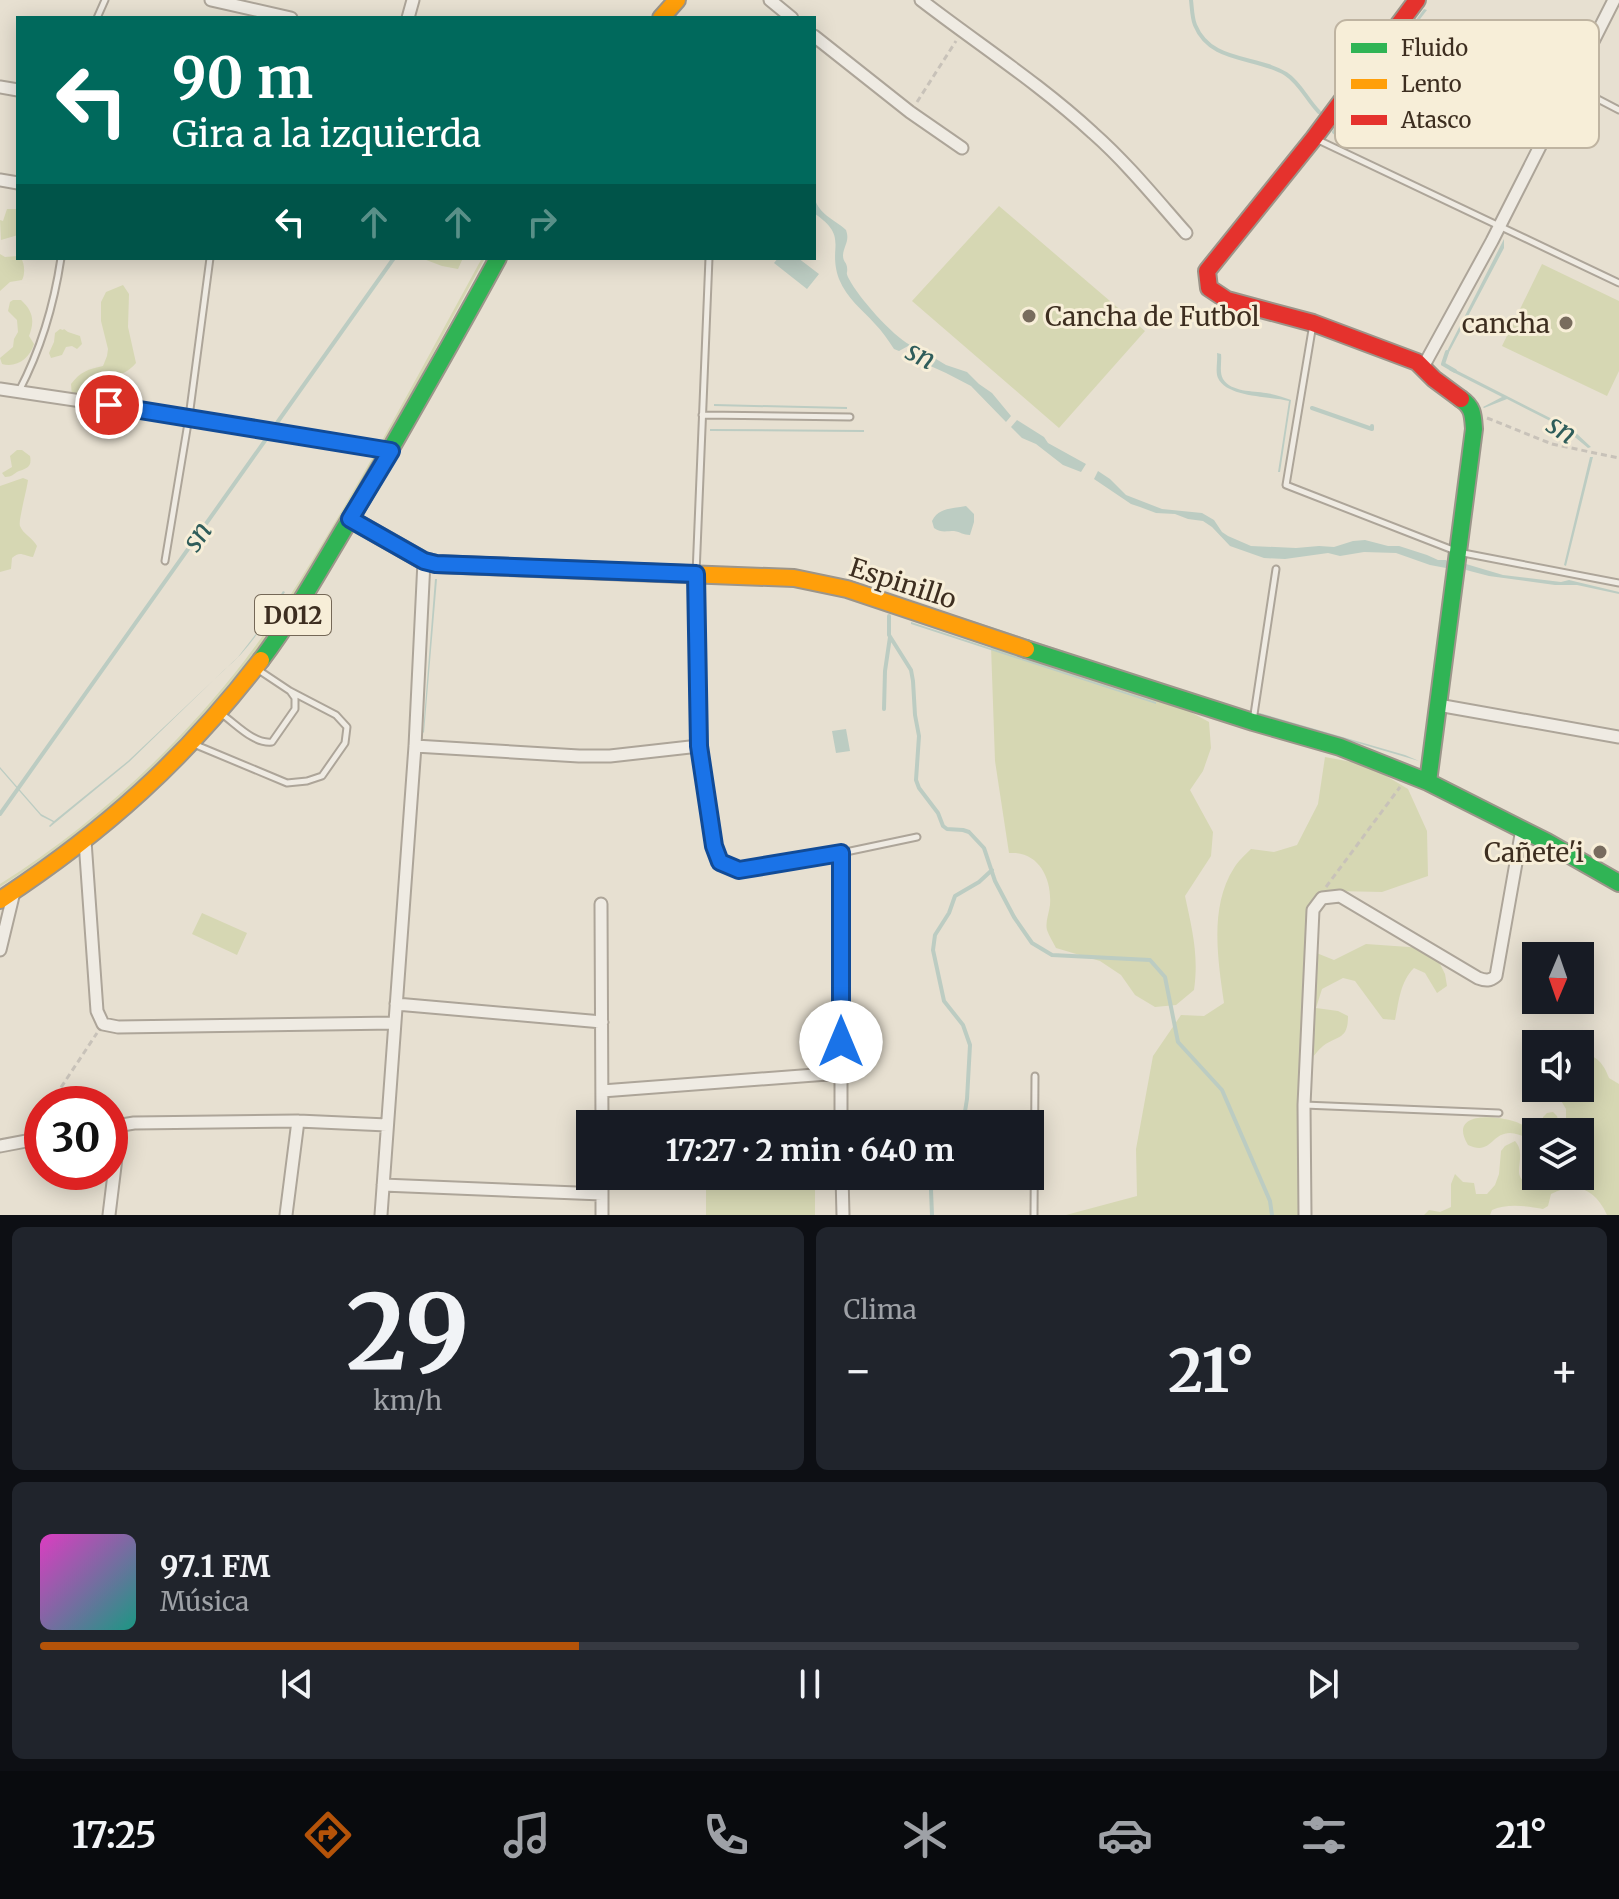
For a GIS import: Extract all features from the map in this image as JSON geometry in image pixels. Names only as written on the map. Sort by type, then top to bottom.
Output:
[{"type":"street","points":[[211,0],[282,16]]},
{"type":"street","points":[[663,16],[677,0]]},
{"type":"street","points":[[770,0],[790,16]]},
{"type":"street","points":[[921,0],[1094,133],[1186,233]]},
{"type":"street","points":[[1402,20],[1417,0]]},
{"type":"street","points":[[1599,30],[1614,0]]},
{"type":"street","points":[[816,38],[910,112],[962,148]]},
{"type":"street","points":[[1335,111],[1207,271],[1209,288],[1227,300],[1313,323],[1409,359],[1467,403],[1473,412],[1474,429],[1428,782]]},
{"type":"street","points":[[1423,367],[1539,148]]},
{"type":"street","name":"D012","points":[[7,896],[85,841],[139,795],[191,743],[255,668],[293,615],[391,451],[497,260]]},
{"type":"street","points":[[0,389],[391,451]]},
{"type":"street","name":"Espinillo","points":[[350,519],[424,561],[447,566],[794,578],[847,589],[1253,722],[1340,747],[1428,782],[1547,842],[1619,883]]},
{"type":"street","points":[[381,1215],[415,746],[424,561]]},
{"type":"street","points":[[1438,705],[1619,737]]},
{"type":"street","points":[[415,746],[579,756],[610,756],[699,746]]},
{"type":"street","points":[[1305,1215],[1304,1105],[1313,910],[1322,898],[1340,896],[1478,978],[1491,980],[1496,976],[1522,829]]},
{"type":"street","points":[[85,841],[97,1011],[103,1024],[118,1027],[395,1023]]},
{"type":"street","points":[[841,853],[841,1110]]},
{"type":"street","points":[[0,950],[7,896]]},
{"type":"street","points":[[601,904],[602,1110]]},
{"type":"street","points":[[396,1004],[602,1022]]},
{"type":"street","points":[[602,1091],[841,1073]]},
{"type":"street","points":[[128,1124],[298,1121],[387,1125]]},
{"type":"street","points":[[286,1215],[298,1121]]},
{"type":"street","points":[[0,1146],[24,1141]]},
{"type":"street","points":[[383,1185],[602,1194]]},
{"type":"street","points":[[109,1215],[111,1190]]},
{"type":"street","points":[[602,1190],[602,1215]]},
{"type":"street","points":[[842,1190],[843,1215]]},
{"type":"lane","points":[[1599,100],[1619,110]]},
{"type":"lane","points":[[1323,127],[1335,135]]},
{"type":"lane","points":[[1354,148],[1408,184],[1496,232],[1619,283]]},
{"type":"lane","points":[[19,392],[47,325],[61,260]]},
{"type":"lane","points":[[165,561],[189,417],[210,260]]},
{"type":"lane","points":[[709,260],[696,574],[699,746],[714,846],[720,862],[739,870],[917,837]]},
{"type":"lane","points":[[1313,323],[1286,485],[1457,560],[1619,583]]},
{"type":"lane","points":[[702,415],[850,417]]},
{"type":"lane","points":[[1253,722],[1276,569]]},
{"type":"lane","points":[[191,743],[287,783],[322,776],[345,743],[347,727],[336,715],[255,668]]},
{"type":"lane","points":[[219,712],[254,738],[272,742],[295,709],[295,698],[290,691]]},
{"type":"lane","points":[[1034,1215],[1035,1076]]},
{"type":"lane","points":[[1304,1105],[1499,1113]]},
{"type":"path","points":[[910,112],[963,32]]},
{"type":"path","points":[[1473,412],[1544,441],[1619,458]]},
{"type":"path","points":[[1322,898],[1328,882],[1410,774]]},
{"type":"path","points":[[62,1086],[103,1024]]},
{"type":"green space","name":"Cancha de Futbol","points":[[999,206],[1145,331],[1059,428],[912,301]]},
{"type":"green space","points":[[7,209],[16,209],[16,236],[1,240],[0,220],[3,221]]},
{"type":"green space","points":[[0,254],[16,256],[16,260],[22,260],[22,280],[10,282],[0,291]]},
{"type":"green space","points":[[426,260],[462,260],[458,269]]},
{"type":"green space","points":[[481,260],[484,260],[333,532],[259,647],[191,728],[132,786],[68,840],[0,887],[132,783],[219,692],[245,660],[309,566]]},
{"type":"green space","name":"cancha","points":[[1542,264],[1619,301],[1619,371],[1607,396],[1502,346]]},
{"type":"green space","points":[[123,285],[129,294],[128,327],[136,363],[124,373],[109,374],[94,400],[72,397],[71,384],[78,377],[103,366],[108,349],[101,321],[101,302],[106,292]]},
{"type":"green space","points":[[13,300],[21,300],[30,312],[32,326],[29,336],[34,344],[22,361],[8,365],[2,364],[0,358],[13,347],[18,332],[17,320],[8,311]]},
{"type":"green space","points":[[60,329],[80,336],[82,344],[77,349],[66,347],[62,355],[51,358],[49,353],[55,333]]},
{"type":"green space","points":[[17,450],[30,456],[30,464],[5,477],[2,473],[12,467],[10,456]]},
{"type":"green space","points":[[23,478],[28,480],[20,526],[37,546],[33,557],[17,554],[12,558],[11,569],[0,572],[0,486]]},
{"type":"green space","points":[[1011,634],[1055,655],[1102,664],[1209,722],[1211,748],[1203,771],[1190,790],[1213,832],[1211,856],[1185,896],[1194,942],[1194,990],[1176,1005],[1155,1007],[1135,995],[1121,975],[1100,961],[1056,948],[1047,927],[1050,895],[1042,868],[1028,857],[1009,853],[995,761],[991,646]]},
{"type":"green space","points":[[1325,757],[1368,765],[1408,789],[1427,831],[1428,876],[1382,892],[1336,891],[1316,907],[1314,952],[1334,960],[1366,944],[1423,948],[1440,964],[1447,986],[1437,993],[1425,973],[1414,968],[1403,986],[1395,1020],[1383,1019],[1355,981],[1343,978],[1322,989],[1316,1008],[1338,1011],[1348,1016],[1348,1024],[1341,1036],[1323,1046],[1309,1062],[1307,1215],[1066,1215],[1137,1196],[1136,1149],[1153,1056],[1181,1015],[1204,1016],[1224,1003],[1217,934],[1226,883],[1236,865],[1251,849],[1274,852],[1297,845],[1318,804]]},
{"type":"green space","points":[[202,913],[247,933],[237,955],[192,934]]},
{"type":"green space","points":[[1594,1057],[1605,1068],[1609,1078],[1619,1084],[1619,1215],[1607,1215],[1597,1199],[1584,1190],[1594,1190],[1594,1118],[1566,1118],[1562,1102],[1594,1102]]},
{"type":"green space","points":[[1553,1112],[1558,1118],[1543,1118]]},
{"type":"green space","points":[[1476,1118],[1513,1121],[1522,1125],[1522,1136],[1504,1134],[1482,1148],[1468,1145],[1463,1134],[1468,1121]]},
{"type":"green space","points":[[1515,1141],[1519,1147],[1522,1190],[1560,1190],[1551,1194],[1548,1206],[1543,1209],[1511,1206],[1492,1210],[1490,1215],[1424,1215],[1429,1210],[1440,1212],[1451,1207],[1451,1184],[1455,1174],[1463,1182],[1474,1183],[1476,1194],[1487,1194],[1499,1174],[1501,1151]]},
{"type":"green space","points":[[706,1190],[815,1190],[815,1215],[706,1215]]},
{"type":"water","points":[[816,201],[822,211],[846,230],[843,257],[847,275],[854,287],[885,325],[910,345],[899,351],[894,349],[846,292],[836,268],[835,236],[816,215]]},
{"type":"water","points":[[1504,239],[1504,248],[1447,356],[1445,355]]},
{"type":"water","points":[[776,260],[801,260],[819,274],[807,289],[774,263]]},
{"type":"water","points":[[921,350],[946,365],[967,372],[992,393],[1011,416],[1006,422],[971,386],[906,355]]},
{"type":"water","points":[[1217,353],[1221,354],[1222,376],[1231,386],[1291,400],[1280,472],[1289,401],[1240,393],[1223,385],[1217,375]]},
{"type":"water","points":[[1450,367],[1566,426],[1591,447],[1588,448],[1564,428],[1507,399],[1484,408],[1502,397],[1449,370]]},
{"type":"water","points":[[714,406],[847,407],[847,409]]},
{"type":"water","points":[[1017,420],[1044,437],[1048,443],[1086,464],[1081,472],[1063,465],[1036,444],[1022,438],[1011,427]]},
{"type":"water","points":[[864,430],[864,432],[710,431]]},
{"type":"water","points":[[1590,457],[1593,457],[1566,566],[1564,565]]},
{"type":"water","points":[[1098,471],[1126,495],[1162,509],[1202,513],[1214,520],[1222,532],[1251,546],[1334,547],[1365,540],[1399,546],[1448,562],[1446,568],[1396,553],[1364,552],[1340,556],[1328,553],[1285,559],[1264,558],[1230,546],[1203,521],[1156,513],[1131,504],[1094,479]]},
{"type":"water","points":[[966,506],[974,514],[970,535],[934,528],[932,521],[938,513]]},
{"type":"water","points":[[1466,564],[1503,575],[1561,582],[1569,580],[1619,594],[1577,585],[1489,576],[1466,570]]},
{"type":"water","points":[[437,579],[424,733],[423,732]]},
{"type":"water","points":[[283,591],[285,592],[258,634],[238,657]]},
{"type":"water","points":[[906,599],[1064,651],[1063,653]]},
{"type":"water","points":[[911,624],[1156,702],[1156,704]]},
{"type":"water","points":[[214,680],[129,762],[50,827],[53,822],[41,816],[0,769],[41,814],[54,821],[128,761]]},
{"type":"water","points":[[1259,714],[1405,755],[1419,761]]},
{"type":"water","points":[[846,729],[850,751],[836,753],[832,731]]},
{"type":"waterway","points":[[1191,0],[1195,25],[1202,38],[1223,53],[1286,74],[1319,112]]},
{"type":"waterway","name":"sn","points":[[274,427],[393,260]]},
{"type":"waterway","name":"sn","points":[[1447,352],[1443,364],[1455,371]]},
{"type":"waterway","points":[[1312,408],[1372,429],[1372,426]]},
{"type":"waterway","name":"sn","points":[[0,814],[269,435]]},
{"type":"waterway","points":[[889,616],[889,635],[911,670],[913,681],[919,736],[916,780],[943,826],[969,832],[984,848],[995,881],[1032,943],[1052,955],[1150,960],[1165,977],[1178,1042],[1222,1090],[1270,1201],[1272,1215]]},
{"type":"waterway","points":[[884,709],[890,637]]},
{"type":"waterway","points":[[965,1110],[970,1045],[963,1025],[944,1001],[933,950],[935,935],[949,913],[955,896],[992,870]]},
{"type":"waterway","points":[[931,1190],[932,1215]]},
{"type":"traffic: fast","points":[[261,660],[299,605],[356,509],[497,260]]},
{"type":"traffic: fast","points":[[1428,782],[1474,429],[1472,412],[1461,399]]},
{"type":"traffic: fast","points":[[350,519],[424,561],[436,564],[659,573]]},
{"type":"traffic: fast","points":[[1026,649],[1340,747],[1428,782],[1547,842],[1619,883]]},
{"type":"traffic: slow","points":[[663,16],[677,0]]},
{"type":"traffic: slow","points":[[659,573],[794,578],[847,589],[1026,649]]},
{"type":"traffic: slow","points":[[0,900],[74,847],[141,792],[202,730],[261,660]]},
{"type":"traffic: jam","points":[[1402,20],[1417,0]]},
{"type":"traffic: jam","points":[[1335,110],[1207,271],[1209,288],[1227,300],[1313,323],[1417,362],[1461,399]]},
{"type":"place","name":"Cancha de Futbol","points":[[1029,316]]},
{"type":"place","name":"cancha","points":[[1566,323]]},
{"type":"place","name":"Cañete'i","points":[[1600,852]]},
{"type":"route","points":[[109,405],[391,451],[350,519],[424,561],[447,566],[696,574],[699,746],[714,846],[720,862],[739,870],[841,853],[841,1042]]}]
